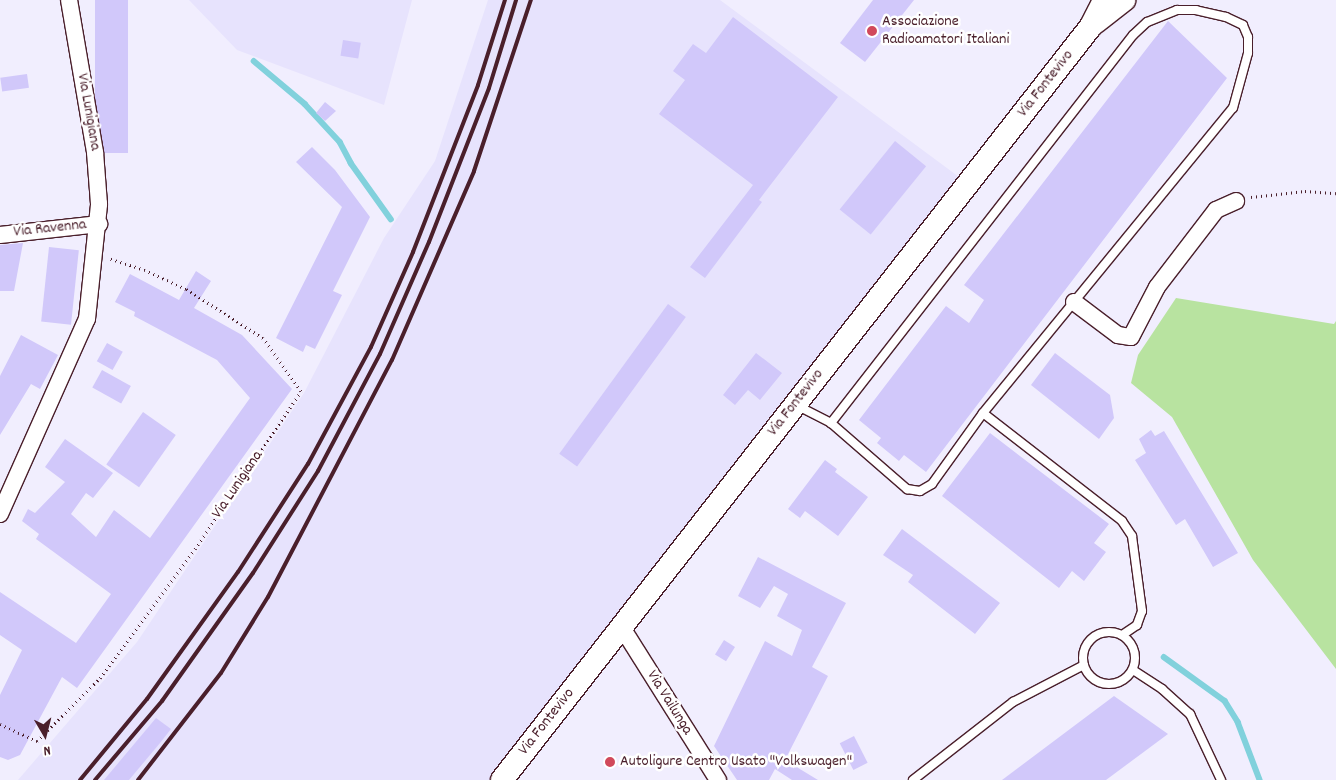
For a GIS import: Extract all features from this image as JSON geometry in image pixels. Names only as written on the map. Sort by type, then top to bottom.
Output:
[{"type":"street","name":"Via Lunigiana","points":[[0,514],[87,319],[99,224],[95,152],[68,0]]},
{"type":"street","name":"Via Fontevivo","points":[[502,780],[1091,26],[1104,0]]},
{"type":"street","name":"Via Fontevivo","points":[[1091,26],[1124,0]]},
{"type":"street","points":[[1074,302],[1118,335],[1131,337],[1157,287],[1216,210],[1236,201]]},
{"type":"street","name":"Via Ravenna","points":[[0,235],[99,224]]},
{"type":"street","name":"Via Vailunga","points":[[621,626],[718,780]]},
{"type":"lane","points":[[795,404],[832,423],[907,489],[920,491],[932,484],[983,413],[1233,108],[1248,53],[1248,37],[1243,25],[1226,17],[1196,10],[1177,10],[1147,22],[1133,35],[832,423]]},
{"type":"lane","points":[[983,413],[1122,521],[1132,536],[1142,611],[1137,625],[1122,634]]},
{"type":"lane","points":[[1113,632],[1122,634],[1135,650],[1132,670],[1117,683],[1106,684],[1088,674],[1084,665],[1083,653],[1094,636],[1113,632]]},
{"type":"lane","points":[[913,780],[1013,702],[1084,665]]},
{"type":"lane","points":[[1132,670],[1162,690],[1190,714],[1221,780]]},
{"type":"path","points":[[1236,201],[1260,194],[1336,193]]},
{"type":"path","name":"Via Lunigiana","points":[[0,724],[38,741],[100,678],[195,549],[301,391],[263,338],[256,333],[186,289],[145,270],[95,254]]},
{"type":"shaded area","points":[[189,0],[412,0],[384,105],[237,50]]},
{"type":"shaded area","points":[[488,0],[720,0],[959,177],[757,433],[492,780],[18,780],[137,642],[304,393],[384,238],[435,161]]},
{"type":"green space","points":[[1176,298],[1334,324],[1336,321],[1336,669],[1253,560],[1172,417],[1131,383],[1138,355]]},
{"type":"building","points":[[95,0],[128,0],[128,153],[95,153]]},
{"type":"building","name":"Associazione Radioamatori Italiani","points":[[873,0],[914,0],[865,62],[840,43]]},
{"type":"building","points":[[733,17],[838,97],[759,200],[762,202],[705,278],[690,267],[753,185],[659,114],[685,80],[673,71],[693,44],[706,53]]},
{"type":"building","points":[[1168,21],[1227,78],[926,472],[904,455],[899,461],[877,443],[881,438],[859,420],[946,306],[969,323],[984,300],[964,285]]},
{"type":"building","points":[[343,40],[361,43],[358,59],[340,56]]},
{"type":"building","points":[[27,74],[29,88],[2,92],[0,78]]},
{"type":"building","points":[[325,102],[336,111],[325,121],[316,113]]},
{"type":"building","points":[[895,141],[926,166],[871,235],[840,209]]},
{"type":"building","points":[[312,147],[335,170],[370,217],[333,291],[342,295],[315,349],[306,345],[303,352],[276,338],[342,207],[296,162]]},
{"type":"building","points":[[23,243],[14,291],[0,291],[0,245]]},
{"type":"building","points":[[49,247],[79,250],[71,325],[41,322]]},
{"type":"building","points":[[196,271],[211,281],[194,308],[242,335],[292,389],[77,688],[62,677],[20,755],[8,760],[0,757],[0,695],[22,650],[0,635],[0,592],[76,643],[111,594],[36,539],[39,534],[22,521],[28,509],[35,513],[65,482],[45,467],[65,439],[113,473],[93,498],[86,493],[71,514],[96,537],[114,510],[150,538],[250,398],[217,360],[134,316],[135,312],[115,302],[130,274],[179,300]]},
{"type":"building","points":[[668,304],[686,317],[577,467],[559,454]]},
{"type":"building","points":[[21,335],[58,355],[40,389],[31,384],[0,435],[0,376]]},
{"type":"building","points":[[107,343],[123,352],[113,370],[97,361]]},
{"type":"building","points":[[756,353],[782,373],[760,400],[748,390],[735,405],[723,395]]},
{"type":"building","points":[[1055,353],[1110,395],[1114,418],[1099,439],[1031,385]]},
{"type":"building","points":[[102,370],[131,386],[121,403],[92,387]]},
{"type":"building","points":[[143,412],[176,435],[139,487],[106,464]]},
{"type":"building","points":[[1151,430],[1155,436],[1164,431],[1238,553],[1213,567],[1185,519],[1176,525],[1135,460],[1146,453],[1139,439]]},
{"type":"building","points":[[990,433],[1109,524],[1094,543],[1106,552],[1084,581],[1072,571],[1059,588],[942,496]]},
{"type":"building","points":[[825,460],[837,469],[835,472],[868,497],[838,536],[805,511],[800,518],[788,509]]},
{"type":"building","points":[[902,529],[1000,603],[975,634],[908,582],[913,575],[883,555]]},
{"type":"building","points":[[758,557],[846,603],[812,667],[828,676],[785,760],[818,780],[792,780],[775,769],[769,780],[737,780],[714,746],[765,641],[792,656],[802,630],[777,616],[788,594],[774,586],[760,608],[738,596]]},
{"type":"building","points":[[724,640],[735,647],[726,661],[715,654]]},
{"type":"building","points":[[1114,696],[1168,734],[1106,780],[1002,780]]},
{"type":"building","points":[[156,718],[171,729],[129,780],[104,780]]},
{"type":"building","points":[[854,736],[868,763],[853,770],[840,743]]},
{"type":"waterway","points":[[254,61],[305,104],[340,142],[351,163],[391,219]]},
{"type":"waterway","points":[[1164,657],[1225,701],[1238,722],[1260,780]]},
{"type":"railway","points":[[80,780],[147,699],[238,572],[308,464],[371,347],[413,252],[478,85],[505,0]]},
{"type":"railway","points":[[95,780],[162,701],[253,573],[318,471],[380,354],[429,242],[489,88],[516,0]]},
{"type":"railway","points":[[138,780],[221,673],[268,597],[392,360],[474,171],[531,0]]},
{"type":"place","name":"Associazione Radioamatori Italiani","points":[[872,31]]},
{"type":"place","name":"Autoligure Centro Usato \"Volkswagen\"","points":[[610,762]]}]
